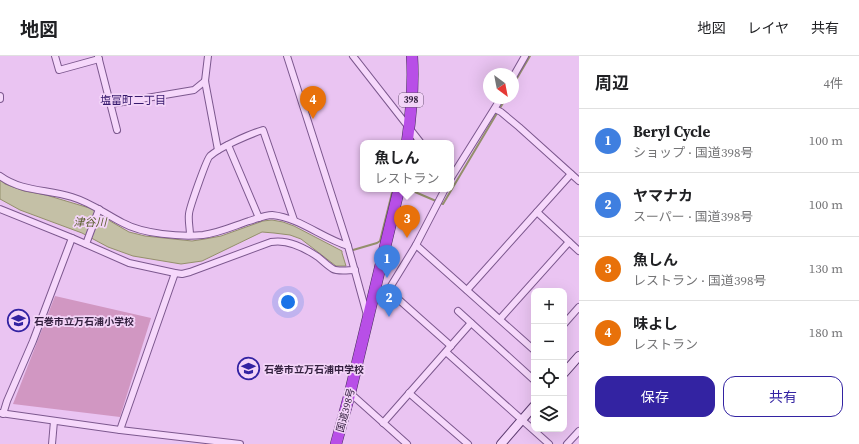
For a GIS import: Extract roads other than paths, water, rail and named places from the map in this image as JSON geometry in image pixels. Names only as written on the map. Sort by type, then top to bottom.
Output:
[{"type":"highway","name":"398","points":[[407,140],[413,73],[412,56]]},
{"type":"highway","name":"国道398号","points":[[336,444],[374,297],[398,192]]},
{"type":"street","points":[[55,56],[59,70],[99,58],[117,130]]},
{"type":"street","points":[[208,56],[205,81],[218,150]]},
{"type":"street","points":[[288,56],[348,246],[368,318]]},
{"type":"street","points":[[353,56],[419,140]]},
{"type":"street","points":[[518,68],[525,56]]},
{"type":"street","points":[[110,104],[194,90],[205,81]]},
{"type":"street","points":[[454,174],[497,110],[499,104]]},
{"type":"street","points":[[497,110],[520,127],[579,181]]},
{"type":"street","points":[[190,235],[189,212],[208,157],[228,145],[263,130],[294,220]]},
{"type":"street","points":[[228,145],[259,218]]},
{"type":"street","points":[[467,290],[571,174]]},
{"type":"street","points":[[0,176],[5,180],[19,186],[70,196],[88,203],[124,224],[146,232],[190,235],[205,234],[220,231],[271,215],[294,220],[335,242],[348,246]]},
{"type":"street","points":[[374,297],[386,294],[416,245],[444,192]]},
{"type":"street","points":[[0,209],[130,263],[175,273],[182,274],[190,272],[275,241],[288,242],[300,247],[316,256],[334,270],[355,270]]},
{"type":"street","points":[[86,244],[99,209]]},
{"type":"street","points":[[537,212],[579,251]]},
{"type":"street","points":[[72,238],[33,341],[2,414],[240,444]]},
{"type":"street","points":[[500,319],[569,242]]},
{"type":"street","points":[[416,245],[531,347]]},
{"type":"street","points":[[120,430],[175,273]]},
{"type":"street","points":[[388,290],[451,346]]},
{"type":"street","points":[[567,321],[579,307]]},
{"type":"street","points":[[458,311],[531,377]]},
{"type":"street","points":[[383,423],[471,323]]},
{"type":"street","points":[[446,352],[549,444]]},
{"type":"street","points":[[567,370],[579,356]]},
{"type":"street","points":[[350,393],[407,444]]},
{"type":"street","points":[[409,393],[468,444]]},
{"type":"street","points":[[501,444],[531,410]]},
{"type":"street","points":[[52,444],[54,421]]},
{"type":"street","points":[[567,444],[579,431]]},
{"type":"water","name":"津谷川","points":[[0,180],[5,184],[24,191],[46,195],[96,210],[110,221],[129,232],[145,236],[192,241],[221,236],[263,221],[272,220],[283,222],[294,226],[342,251],[346,266],[336,266],[301,239],[290,235],[262,232],[202,261],[181,264],[133,256],[108,247],[82,233],[20,210],[0,199]]},
{"type":"waterway","points":[[519,75],[530,56]]},
{"type":"waterway","points":[[454,185],[502,104]]},
{"type":"waterway","points":[[415,192],[443,204],[450,192]]},
{"type":"waterway","points":[[353,250],[380,241],[392,193]]},
{"type":"place","name":"味よし","points":[[313,119]]},
{"type":"place","name":"魚しん","points":[[407,238]]},
{"type":"place","name":"Beryl Cycle","points":[[387,278]]},
{"type":"place","name":"ヤマナカ","points":[[389,317]]},
{"type":"place","name":"石巻市立万石浦小学校","points":[[18,321]]},
{"type":"place","name":"石巻市立万石浦中学校","points":[[248,369]]},
{"type":"district","name":"塩富町二丁目","points":[[133,100]]}]
